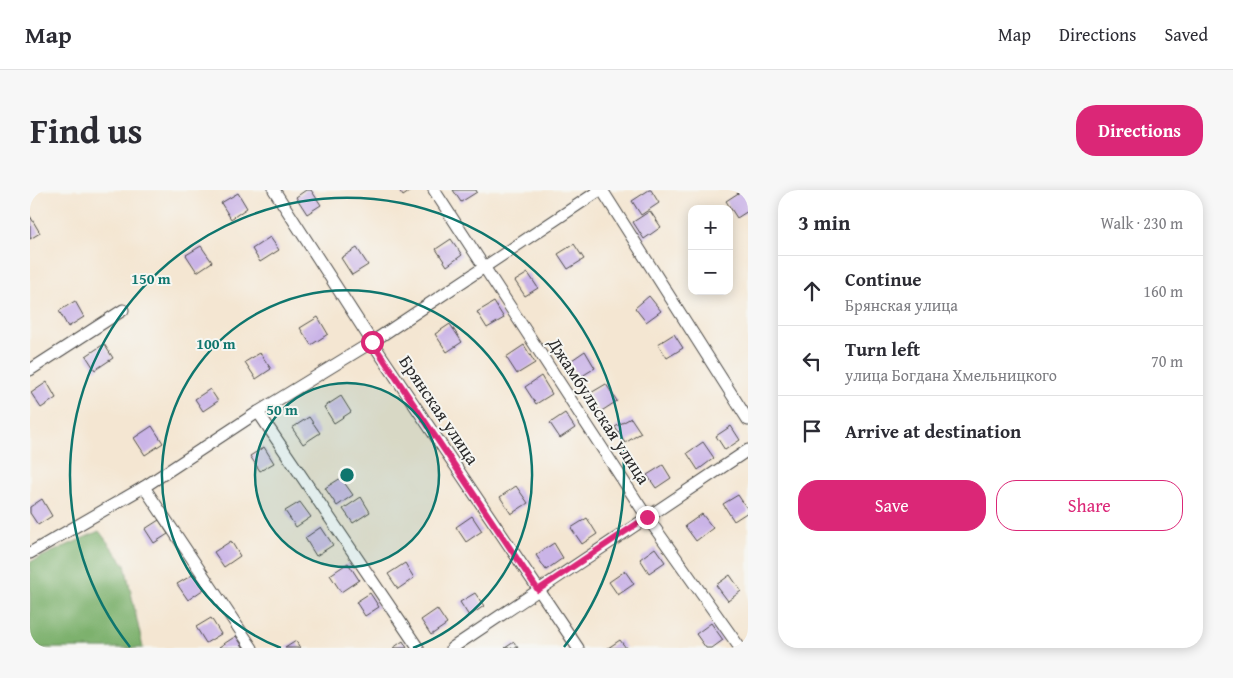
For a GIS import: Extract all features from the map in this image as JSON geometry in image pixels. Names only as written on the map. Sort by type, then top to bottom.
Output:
[{"type":"street","name":"Брянская улица","points":[[274,190],[372,342],[578,648]]},
{"type":"street","name":"Джамбульская улица","points":[[434,190],[647,517],[740,648]]},
{"type":"street","points":[[30,553],[144,487],[258,412],[372,342],[601,190],[748,420]]},
{"type":"street","points":[[30,370],[123,310]]},
{"type":"street","points":[[258,412],[418,648]]},
{"type":"street","points":[[452,648],[748,450]]},
{"type":"street","points":[[144,487],[252,648]]},
{"type":"green space","points":[[99,531],[125,565],[143,648],[30,648],[30,562]]},
{"type":"building","points":[[306,190],[311,190],[321,205],[307,214],[296,197]]},
{"type":"building","points":[[399,190],[412,190],[403,196]]},
{"type":"building","points":[[453,190],[476,190],[477,192],[461,202]]},
{"type":"building","points":[[651,190],[659,203],[641,215],[632,201]]},
{"type":"building","points":[[743,190],[748,197],[748,211],[737,218],[733,212],[733,205],[729,205],[726,201]]},
{"type":"building","points":[[238,193],[247,208],[231,219],[221,203]]},
{"type":"building","points":[[650,211],[661,227],[644,239],[633,222]]},
{"type":"building","points":[[30,216],[40,233],[30,239]]},
{"type":"building","points":[[270,237],[279,250],[260,262],[252,249]]},
{"type":"building","points":[[451,239],[462,255],[447,266],[436,249]]},
{"type":"building","points":[[574,244],[584,259],[568,269],[558,254]]},
{"type":"building","points":[[201,246],[212,262],[197,272],[186,255]]},
{"type":"building","points":[[357,248],[368,265],[352,275],[341,258]]},
{"type":"building","points":[[528,273],[538,288],[525,296],[515,281]]},
{"type":"building","points":[[649,296],[661,311],[646,322],[635,308]]},
{"type":"building","points":[[75,301],[84,317],[68,327],[59,311]]},
{"type":"building","points":[[494,302],[504,318],[487,328],[477,312]]},
{"type":"building","points":[[318,317],[328,334],[311,345],[300,328]]},
{"type":"building","points":[[450,324],[462,342],[447,352],[435,334]]},
{"type":"building","points":[[674,334],[683,348],[667,358],[658,344]]},
{"type":"building","points":[[104,344],[113,358],[95,370],[86,356]]},
{"type":"building","points":[[524,345],[535,363],[517,374],[506,357]]},
{"type":"building","points":[[585,351],[595,368],[579,378],[569,362]]},
{"type":"building","points":[[260,353],[271,369],[256,379],[245,362]]},
{"type":"building","points":[[541,376],[552,394],[536,404],[525,387]]},
{"type":"building","points":[[47,382],[56,398],[41,408],[31,393]]},
{"type":"building","points":[[606,384],[617,401],[600,412],[589,394]]},
{"type":"building","points":[[210,389],[218,401],[203,411],[195,399]]},
{"type":"building","points":[[341,396],[351,412],[334,423],[324,407]]},
{"type":"building","points":[[565,413],[575,428],[560,438],[550,423]]},
{"type":"building","points":[[309,417],[320,433],[303,444],[292,428]]},
{"type":"building","points":[[631,418],[641,433],[625,443],[615,427]]},
{"type":"building","points":[[152,426],[163,443],[145,455],[134,438]]},
{"type":"building","points":[[731,426],[740,440],[725,450],[716,436]]},
{"type":"building","points":[[703,442],[714,458],[698,470],[687,453]]},
{"type":"building","points":[[264,447],[274,463],[260,471],[250,456]]},
{"type":"building","points":[[663,465],[671,478],[656,488],[647,475]]},
{"type":"building","points":[[341,478],[353,495],[337,506],[325,488]]},
{"type":"building","points":[[516,486],[528,503],[511,514],[500,497]]},
{"type":"building","points":[[738,495],[748,512],[734,521],[723,504]]},
{"type":"building","points":[[361,497],[370,512],[353,523],[343,509]]},
{"type":"building","points":[[42,499],[52,516],[38,525],[30,513],[30,507]]},
{"type":"building","points":[[300,502],[311,517],[296,527],[285,511]]},
{"type":"building","points":[[702,514],[713,528],[696,541],[685,526]]},
{"type":"building","points":[[472,516],[482,531],[466,542],[456,527]]},
{"type":"building","points":[[587,518],[597,534],[582,544],[571,528]]},
{"type":"building","points":[[159,520],[168,534],[154,543],[145,529]]},
{"type":"building","points":[[321,527],[333,545],[316,556],[305,538]]},
{"type":"building","points":[[231,541],[240,556],[224,567],[214,552]]},
{"type":"building","points":[[554,543],[563,558],[546,570],[536,555]]},
{"type":"building","points":[[655,548],[665,562],[649,573],[640,559]]},
{"type":"building","points":[[348,563],[359,580],[341,592],[330,575]]},
{"type":"building","points":[[405,563],[414,578],[398,589],[388,574]]},
{"type":"building","points":[[625,571],[634,584],[618,595],[609,582]]},
{"type":"building","points":[[194,574],[204,589],[188,600],[177,584]]},
{"type":"building","points":[[730,575],[741,591],[728,601],[716,585]]},
{"type":"building","points":[[370,593],[379,607],[365,616],[356,602]]},
{"type":"building","points":[[475,593],[484,606],[469,616],[460,602]]},
{"type":"building","points":[[437,609],[447,624],[431,635],[421,620]]},
{"type":"building","points":[[211,618],[221,634],[206,643],[196,627]]},
{"type":"building","points":[[711,623],[723,640],[712,648],[706,648],[696,634]]},
{"type":"building","points":[[236,636],[244,648],[219,647]]},
{"type":"building","points":[[620,640],[626,648],[608,648]]},
{"type":"building","points":[[296,641],[300,648],[285,648]]},
{"type":"building","points":[[403,641],[407,648],[393,648]]},
{"type":"building","points":[[514,642],[518,648],[505,648]]},
{"type":"route","points":[[372,342],[538,590],[647,517]]}]
